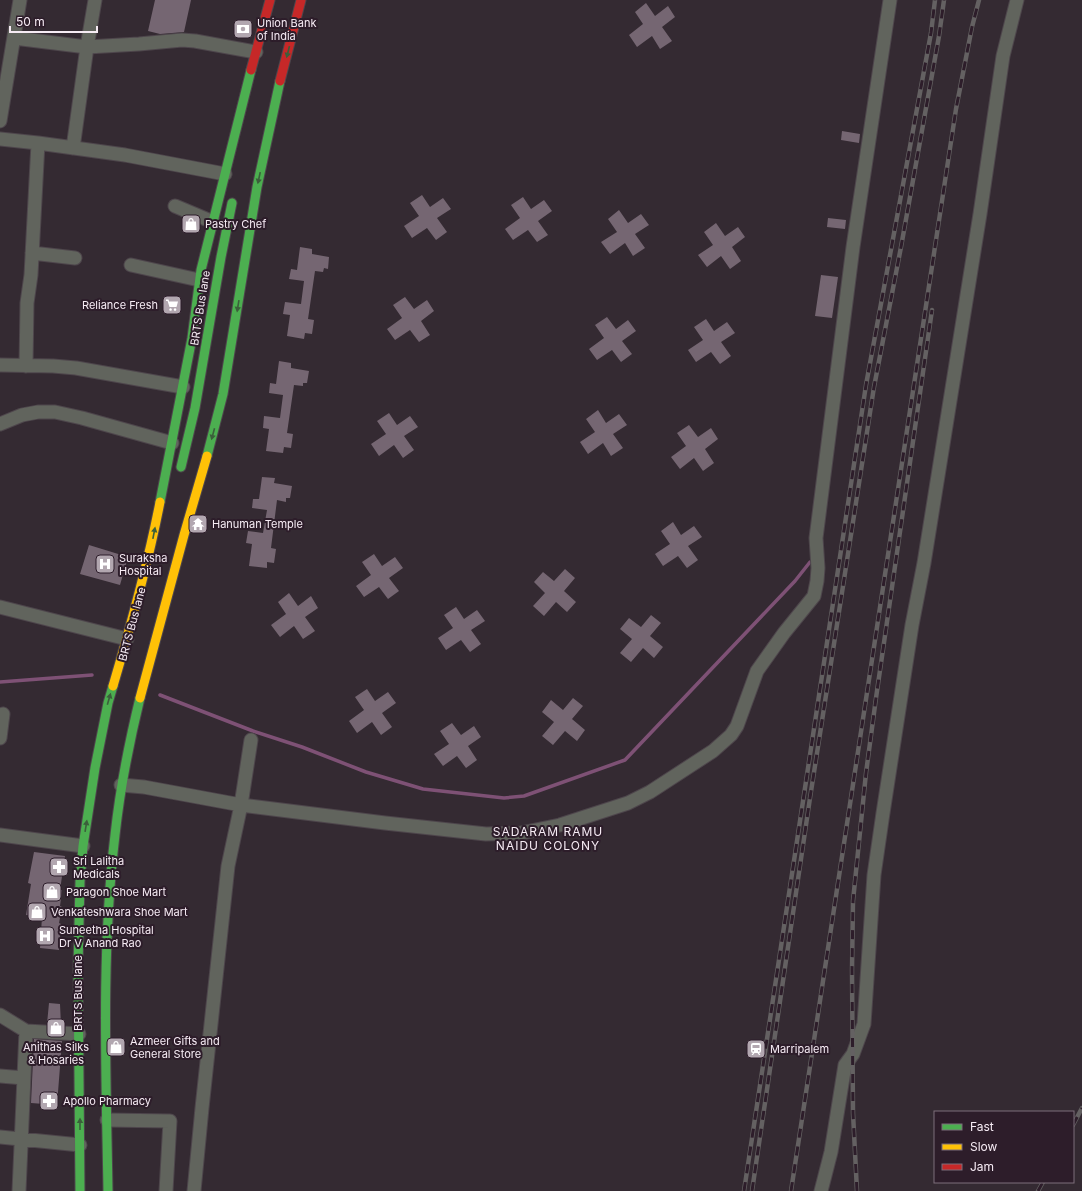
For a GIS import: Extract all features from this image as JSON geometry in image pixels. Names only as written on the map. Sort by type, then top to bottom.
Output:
[{"type":"main road","points":[[80,1191],[79,909],[83,846],[94,768],[108,703],[139,597],[153,540],[192,338],[199,280],[270,0]]},
{"type":"main road","points":[[108,1191],[106,1035],[107,912],[121,785],[141,696],[219,411],[236,318],[252,212],[271,124],[301,0]]},
{"type":"main road","name":"BRTS Bus lane","points":[[179,477],[195,408],[233,196]]},
{"type":"main road","points":[[95,981],[106,980]]},
{"type":"street","points":[[0,121],[20,0]]},
{"type":"street","points":[[73,148],[95,0]]},
{"type":"street","points":[[121,785],[144,787],[241,805],[385,824],[486,834],[521,833],[560,825],[628,803],[650,792],[713,751],[731,735],[737,726],[757,671],[784,633],[814,596],[817,580],[816,530],[852,254],[890,0]]},
{"type":"street","points":[[820,1191],[831,1152],[845,1065],[853,1054],[864,1024],[874,875],[883,813],[912,625],[924,563],[980,214],[1002,64],[1017,0]]},
{"type":"street","points":[[14,38],[87,47],[182,40],[211,43],[256,52]]},
{"type":"street","points":[[0,139],[125,155],[225,174]]},
{"type":"street","points":[[26,366],[27,303],[32,253],[38,143]]},
{"type":"street","points":[[175,206],[213,222]]},
{"type":"street","points":[[32,253],[75,258]]},
{"type":"street","points":[[131,265],[199,280]]},
{"type":"street","points":[[0,365],[76,368],[183,387]]},
{"type":"street","points":[[0,424],[22,415],[38,412],[55,412],[172,443]]},
{"type":"street","points":[[0,607],[127,638]]},
{"type":"street","points":[[0,738],[3,714]]},
{"type":"street","points":[[194,1191],[228,866],[241,805],[251,740]]},
{"type":"street","points":[[0,835],[83,846]]},
{"type":"street","points":[[0,1015],[26,1031],[79,1034]]},
{"type":"street","points":[[19,1191],[26,1031]]},
{"type":"street","points":[[0,1076],[24,1078]]},
{"type":"street","points":[[107,1120],[170,1121],[166,1191]]},
{"type":"street","points":[[0,1137],[80,1145]]},
{"type":"building","points":[[155,0],[191,0],[184,32],[160,34],[148,31]]},
{"type":"building","points":[[646,3],[655,16],[668,6],[675,17],[662,27],[672,41],[660,49],[652,36],[637,47],[629,35],[643,24],[635,12]]},
{"type":"building","points":[[842,131],[860,134],[859,143],[841,140]]},
{"type":"building","points":[[422,195],[430,207],[443,198],[451,209],[437,218],[447,232],[436,240],[427,228],[412,238],[404,226],[419,216],[410,203]]},
{"type":"building","points":[[523,197],[531,209],[544,200],[552,211],[538,221],[548,235],[537,242],[528,230],[513,240],[505,229],[520,218],[511,205]]},
{"type":"building","points":[[619,210],[628,223],[641,214],[649,225],[635,234],[645,248],[633,256],[625,243],[610,254],[601,242],[617,232],[608,219]]},
{"type":"building","points":[[828,218],[846,220],[845,229],[827,227]]},
{"type":"building","points":[[716,223],[725,236],[738,227],[745,237],[732,247],[741,261],[730,269],[721,256],[707,267],[698,255],[713,245],[704,232]]},
{"type":"building","points":[[300,247],[312,249],[312,254],[329,257],[328,269],[324,268],[323,272],[315,271],[308,319],[314,320],[312,334],[305,333],[304,339],[287,336],[290,315],[283,314],[285,302],[301,304],[304,281],[289,279],[291,269],[297,270]]},
{"type":"building","points":[[821,275],[838,277],[832,318],[815,316]]},
{"type":"building","points":[[405,297],[414,309],[427,300],[434,311],[421,321],[430,335],[419,342],[410,330],[395,340],[387,329],[402,318],[393,305]]},
{"type":"building","points":[[607,317],[616,329],[628,320],[636,331],[622,341],[632,354],[621,362],[612,350],[597,360],[589,349],[604,338],[595,325]]},
{"type":"building","points":[[706,319],[714,331],[727,322],[735,333],[721,342],[731,356],[720,364],[711,352],[696,362],[688,350],[703,340],[694,327]]},
{"type":"building","points":[[279,361],[291,363],[291,368],[309,371],[307,383],[303,383],[303,386],[294,385],[287,433],[293,434],[291,448],[284,447],[283,453],[266,451],[269,429],[263,428],[264,416],[280,418],[283,395],[269,393],[270,383],[276,384]]},
{"type":"building","points":[[598,410],[606,423],[619,414],[627,425],[613,434],[623,448],[611,456],[603,443],[588,454],[580,442],[595,432],[586,419]]},
{"type":"building","points":[[389,413],[397,425],[410,416],[418,427],[404,436],[414,450],[403,458],[394,445],[379,456],[371,444],[386,434],[377,421]]},
{"type":"building","points":[[689,425],[698,437],[711,428],[718,439],[705,449],[714,463],[703,471],[694,458],[680,469],[671,457],[686,446],[677,433]]},
{"type":"building","points":[[262,477],[275,478],[274,483],[292,486],[290,498],[286,498],[286,502],[277,500],[271,548],[276,549],[274,563],[267,562],[267,568],[249,566],[252,544],[246,543],[248,531],[263,533],[267,510],[252,508],[253,499],[259,499]]},
{"type":"building","points":[[673,522],[681,535],[694,526],[702,537],[688,546],[698,560],[687,568],[678,556],[663,566],[655,554],[670,544],[661,531]]},
{"type":"building","points":[[89,545],[128,557],[120,585],[80,574]]},
{"type":"building","points":[[374,554],[382,566],[395,557],[403,568],[389,578],[399,591],[388,599],[379,587],[364,597],[356,586],[371,575],[362,562]]},
{"type":"building","points":[[565,569],[575,578],[564,591],[576,602],[567,612],[556,602],[544,616],[533,606],[545,593],[534,582],[543,572],[554,581]]},
{"type":"building","points":[[289,593],[298,606],[311,596],[318,608],[305,617],[315,631],[303,639],[294,626],[280,637],[271,625],[286,614],[278,602]]},
{"type":"building","points":[[456,607],[464,619],[477,610],[485,621],[471,630],[481,644],[470,652],[461,640],[446,650],[438,638],[453,628],[444,615]]},
{"type":"building","points":[[651,615],[661,623],[650,636],[663,647],[654,658],[643,648],[631,662],[620,653],[632,639],[620,629],[629,618],[641,627]]},
{"type":"building","points":[[367,689],[375,701],[388,692],[396,703],[382,713],[392,727],[381,735],[372,722],[357,733],[349,721],[364,710],[355,697]]},
{"type":"building","points":[[573,698],[583,706],[572,719],[585,730],[577,741],[565,731],[553,745],[542,736],[554,722],[542,712],[551,700],[563,710]]},
{"type":"building","points":[[452,723],[461,735],[474,726],[481,737],[468,746],[477,760],[466,768],[457,756],[443,766],[434,754],[449,744],[440,731]]},
{"type":"building","points":[[34,852],[65,856],[60,890],[62,890],[60,906],[62,907],[59,923],[61,924],[59,950],[40,948],[42,917],[26,915],[31,884],[28,883]]},
{"type":"building","points":[[49,1003],[60,1004],[61,1025],[47,1024]]},
{"type":"building","points":[[34,1039],[62,1041],[57,1105],[31,1103]]},
{"type":"waterway","points":[[160,695],[366,772],[423,789],[504,798],[524,796],[625,760],[795,581],[810,562]]},
{"type":"waterway","points":[[0,682],[92,675]]},
{"type":"railway","points":[[744,1191],[866,385],[931,33],[935,0]]},
{"type":"railway","points":[[752,1191],[810,798],[874,387],[901,247],[939,36],[944,0]]},
{"type":"railway","points":[[791,1191],[956,109],[972,27],[979,0]]},
{"type":"railway","points":[[857,1191],[853,1113],[853,901],[866,773],[876,698],[932,310]]},
{"type":"railway","points":[[1074,1123],[1082,1108]]},
{"type":"railway","points":[[1038,1191],[1042,1183]]},
{"type":"traffic: fast","points":[[160,502],[192,338],[201,270],[251,70]]},
{"type":"traffic: fast","points":[[207,456],[223,394],[257,187],[280,81]]},
{"type":"traffic: fast","points":[[181,467],[195,408],[221,257],[232,203]]},
{"type":"traffic: fast","points":[[80,1191],[78,967],[80,881],[83,846],[95,768],[108,703],[113,686]]},
{"type":"traffic: fast","points":[[108,1191],[106,1057],[106,968],[108,924],[117,818],[122,783],[140,698]]},
{"type":"traffic: slow","points":[[140,698],[207,456]]},
{"type":"traffic: slow","points":[[113,686],[139,594],[160,502]]},
{"type":"traffic: jam","points":[[251,70],[270,0]]},
{"type":"traffic: jam","points":[[280,81],[301,0]]},
{"type":"place","name":"Union Bank of India","points":[[243,29]]},
{"type":"place","name":"Pastry Chef","points":[[191,224]]},
{"type":"place","name":"Reliance Fresh","points":[[172,305]]},
{"type":"place","name":"Hanuman Temple","points":[[198,524]]},
{"type":"place","name":"Suraksha Hospital","points":[[105,564]]},
{"type":"place","name":"Sri Lalitha Medicals","points":[[59,867]]},
{"type":"place","name":"Paragon Shoe Mart","points":[[52,892]]},
{"type":"place","name":"Venkateshwara Shoe Mart","points":[[37,912]]},
{"type":"place","name":"Suneetha Hospital Dr V Anand Rao","points":[[45,936]]},
{"type":"place","name":"Anithas Silks & Hosaries","points":[[56,1028]]},
{"type":"place","name":"Azmeer Gifts and General Store","points":[[116,1047]]},
{"type":"place","name":"Marripalem","points":[[756,1049]]},
{"type":"place","name":"Apollo Pharmacy","points":[[49,1101]]},
{"type":"district","name":"SADARAM RAMU NAIDU COLONY","points":[[548,839]]}]
